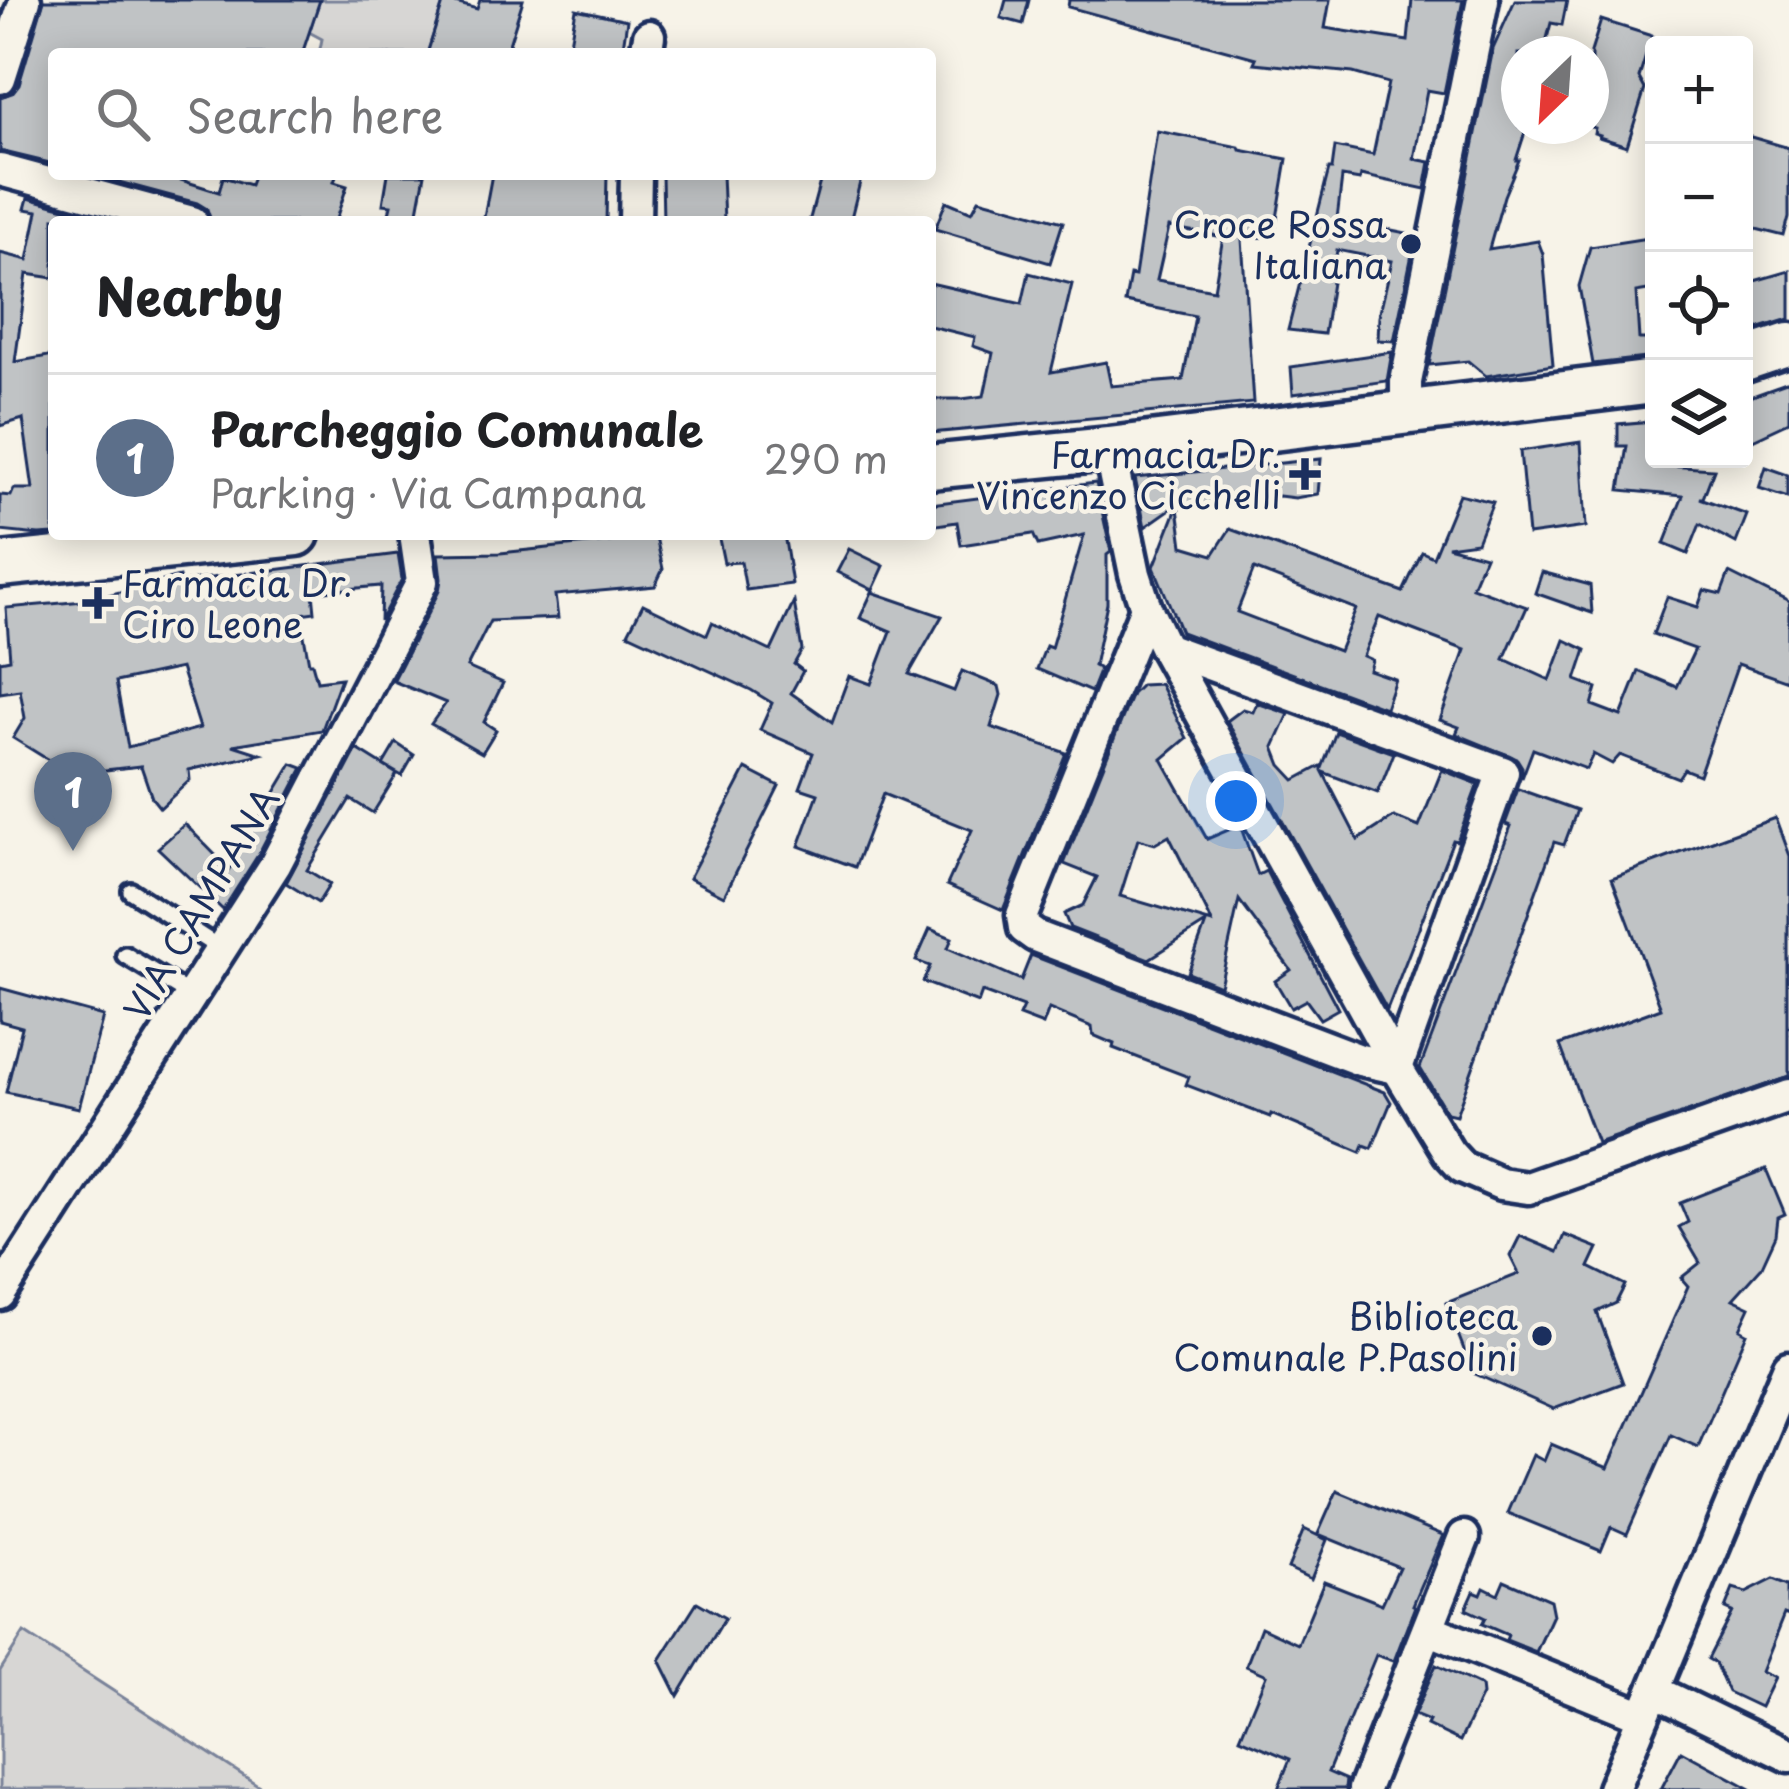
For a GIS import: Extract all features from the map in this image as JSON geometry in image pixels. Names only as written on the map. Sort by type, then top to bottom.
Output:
[{"type":"main road","points":[[1753,357],[1789,345]]},
{"type":"main road","points":[[936,466],[1645,383]]},
{"type":"main road","points":[[0,566],[177,540]]},
{"type":"street","points":[[0,78],[25,0]]},
{"type":"street","points":[[1406,412],[1406,382],[1483,0]]},
{"type":"street","points":[[0,170],[149,216]]},
{"type":"street","points":[[635,216],[636,180]]},
{"type":"street","points":[[1109,449],[1136,574],[1165,648],[1397,1068],[1462,1167],[1501,1184],[1528,1188],[1789,1096]]},
{"type":"street","name":"VIA CAMPANA","points":[[0,1294],[274,865],[422,582],[416,540]]},
{"type":"street","points":[[1146,608],[1022,915],[1024,928],[1338,1052],[1397,1068]]},
{"type":"street","points":[[1165,648],[1502,772],[1397,1068]]},
{"type":"street","points":[[1613,1789],[1789,1366]]},
{"type":"street","points":[[1364,1789],[1464,1537]]},
{"type":"street","points":[[1428,1629],[1789,1756]]},
{"type":"lane","points":[[131,891],[221,949]]},
{"type":"lane","points":[[125,956],[192,996]]},
{"type":"shaded area","points":[[320,0],[444,0],[429,48],[320,48],[322,39],[309,32]]},
{"type":"shaded area","points":[[24,1633],[264,1789],[0,1789],[0,1671]]},
{"type":"building","points":[[44,0],[320,0],[304,48],[48,48],[48,163],[0,151],[0,97],[19,84]]},
{"type":"building","points":[[444,0],[477,9],[480,0],[523,0],[508,48],[429,48]]},
{"type":"building","points":[[1006,0],[1029,0],[1023,24],[1001,18]]},
{"type":"building","points":[[1069,0],[1330,0],[1325,28],[1408,41],[1412,0],[1463,0],[1444,93],[1427,90],[1414,159],[1430,162],[1425,189],[1361,175],[1360,180],[1342,177],[1337,219],[1416,235],[1394,341],[1378,340],[1392,261],[1337,250],[1324,334],[1288,330],[1335,147],[1373,155],[1388,83],[1353,73],[1254,63],[1256,58],[1068,7]]},
{"type":"building","points":[[1515,0],[1567,0],[1562,25],[1551,23],[1548,36],[1501,36],[1501,144],[1521,144],[1489,249],[1538,241],[1553,365],[1486,376],[1468,361],[1429,365],[1493,49]]},
{"type":"building","points":[[576,9],[627,20],[623,48],[569,48]]},
{"type":"building","points":[[1601,20],[1652,36],[1645,36],[1639,78],[1645,89],[1627,146],[1609,140],[1609,36],[1596,36]]},
{"type":"building","points":[[1157,131],[1287,159],[1274,236],[1242,239],[1253,403],[936,432],[936,399],[984,396],[993,353],[973,346],[975,337],[936,327],[936,284],[1022,304],[1029,273],[1072,284],[1051,372],[1106,362],[1111,386],[1183,380],[1195,316],[1125,302],[1130,275],[1135,276]],"holes":[[[1169,227],[1223,237],[1214,290],[1157,280]]]},
{"type":"building","points":[[1753,138],[1789,148],[1789,217],[1784,236],[1753,228]]},
{"type":"building","points":[[111,180],[181,180],[219,192],[222,180],[250,185],[252,180],[335,180],[347,186],[337,216],[209,216],[197,203]]},
{"type":"building","points":[[387,180],[424,180],[417,216],[388,216],[391,205],[383,204]]},
{"type":"building","points":[[491,180],[607,180],[606,216],[484,216]]},
{"type":"building","points":[[662,180],[722,180],[724,216],[663,216]]},
{"type":"building","points":[[820,180],[860,180],[852,216],[811,216]]},
{"type":"building","points":[[28,198],[95,216],[48,216],[48,277],[27,274],[15,362],[48,356],[48,534],[39,535],[0,531],[0,495],[33,489],[23,419],[0,426],[0,253],[28,260],[38,211],[25,209]]},
{"type":"building","points":[[979,199],[1063,222],[1050,263],[936,229],[946,201],[972,212]]},
{"type":"building","points":[[1645,238],[1645,290],[1636,292],[1645,358],[1593,364],[1579,286],[1590,247]]},
{"type":"building","points":[[1789,271],[1789,319],[1753,330],[1753,281]]},
{"type":"building","points":[[1392,352],[1387,381],[1293,394],[1291,367]]},
{"type":"building","points":[[1789,383],[1789,423],[1753,440],[1753,396]]},
{"type":"building","points":[[1645,422],[1645,468],[1714,469],[1700,498],[1747,515],[1736,543],[1700,524],[1688,554],[1664,544],[1683,496],[1620,490],[1627,446],[1618,446],[1618,424]]},
{"type":"building","points":[[1581,442],[1586,527],[1528,535],[1520,451]]},
{"type":"building","points":[[1321,459],[1318,494],[1178,508],[1183,546],[1213,555],[1230,529],[1403,592],[1422,552],[1433,557],[1459,494],[1493,502],[1477,542],[1447,546],[1485,556],[1472,587],[1527,607],[1504,659],[1550,680],[1565,640],[1586,650],[1576,680],[1597,688],[1592,705],[1621,716],[1639,671],[1677,687],[1695,649],[1653,634],[1667,597],[1698,607],[1704,590],[1721,594],[1729,573],[1789,603],[1789,682],[1738,664],[1699,775],[1684,769],[1678,778],[1620,755],[1612,764],[1593,754],[1586,769],[1533,749],[1522,778],[1517,759],[1456,734],[1459,727],[1440,720],[1465,650],[1379,617],[1363,656],[1372,660],[1369,670],[1395,679],[1385,708],[1181,632],[1154,567],[1179,503],[1145,527],[1135,478]],"holes":[[[1254,569],[1356,609],[1339,651],[1237,612]]]},
{"type":"building","points":[[1766,467],[1789,475],[1789,498],[1759,488]]},
{"type":"building","points":[[1096,483],[1111,552],[1094,666],[1100,669],[1091,692],[1037,669],[1046,646],[1051,648],[1084,535],[1038,545],[1033,534],[961,545],[957,522],[936,525],[936,503]]},
{"type":"building","points":[[657,540],[663,569],[655,586],[555,595],[558,618],[490,621],[467,667],[503,683],[484,722],[496,730],[482,753],[431,724],[446,703],[393,681],[439,591],[438,554]]},
{"type":"building","points":[[719,540],[785,540],[792,584],[746,590],[741,562],[724,563]]},
{"type":"building","points":[[849,549],[884,566],[873,590],[837,572]]},
{"type":"building","points":[[398,554],[402,579],[380,621],[381,586],[313,592],[315,612],[300,614],[317,681],[341,678],[322,730],[233,745],[261,754],[189,770],[190,780],[160,808],[141,766],[97,771],[84,782],[13,738],[25,718],[20,690],[0,693],[0,661],[10,659],[6,608],[84,601],[179,577],[180,582]],"holes":[[[181,668],[200,728],[128,747],[116,682]]]},
{"type":"building","points":[[1542,572],[1590,585],[1592,613],[1535,593]]},
{"type":"building","points":[[872,592],[942,616],[909,674],[954,691],[962,671],[999,686],[1001,695],[991,727],[1066,753],[1003,910],[947,885],[972,830],[883,794],[855,867],[799,846],[818,794],[800,788],[813,753],[760,730],[772,703],[628,633],[643,604],[707,635],[712,623],[771,651],[794,602],[802,650],[794,664],[803,671],[791,693],[832,722],[849,676],[871,684],[891,631],[860,618]]},
{"type":"building","points":[[1160,684],[1187,738],[1162,759],[1207,839],[1240,825],[1258,875],[1266,871],[1338,1009],[1320,1019],[1306,1000],[1291,1008],[1275,981],[1291,970],[1239,900],[1220,986],[1188,973],[1206,923],[1149,959],[1070,928],[1064,914],[1083,905],[1097,877],[1064,864],[1132,694],[1141,685]],"holes":[[[1169,836],[1212,923],[1120,896],[1138,839],[1155,844]]]},
{"type":"building","points":[[1257,703],[1289,714],[1274,747],[1281,765],[1295,780],[1322,768],[1336,732],[1394,753],[1378,793],[1323,772],[1358,840],[1394,817],[1419,827],[1442,770],[1478,784],[1387,1010],[1227,721],[1243,709],[1253,712]]},
{"type":"building","points":[[396,743],[414,755],[402,776],[383,765]]},
{"type":"building","points":[[357,749],[397,774],[373,813],[350,799],[307,870],[330,884],[318,903],[286,883]]},
{"type":"building","points":[[292,764],[303,768],[223,910],[158,848],[185,824],[229,869]]},
{"type":"building","points":[[746,769],[779,786],[724,896],[689,878]]},
{"type":"building","points":[[1518,789],[1577,810],[1564,845],[1554,842],[1456,1115],[1447,1113],[1420,1068],[1511,826],[1505,824]]},
{"type":"building","points":[[1775,818],[1789,856],[1789,1077],[1597,1143],[1560,1045],[1661,1008],[1612,878]]},
{"type":"building","points":[[930,929],[952,938],[948,948],[1021,980],[1031,955],[1385,1092],[1391,1102],[1372,1148],[1364,1145],[1361,1152],[1186,1085],[1189,1077],[1113,1048],[1114,1044],[1093,1035],[1092,1027],[1049,1009],[1043,1025],[1019,1016],[1023,1007],[982,992],[978,1003],[923,982],[930,966],[916,961]]},
{"type":"building","points":[[0,988],[103,1016],[79,1108],[6,1092],[22,1027],[0,1021]]},
{"type":"building","points":[[1766,1169],[1785,1215],[1778,1218],[1761,1268],[1733,1299],[1750,1307],[1740,1329],[1747,1333],[1698,1447],[1671,1435],[1627,1534],[1611,1527],[1601,1551],[1508,1513],[1533,1455],[1544,1461],[1551,1444],[1608,1468],[1688,1286],[1681,1278],[1700,1263],[1679,1227],[1688,1222],[1680,1203]]},
{"type":"building","points":[[1565,1235],[1598,1248],[1589,1267],[1625,1285],[1616,1303],[1597,1312],[1623,1383],[1554,1409],[1473,1373],[1446,1303],[1519,1274],[1510,1256],[1520,1236],[1558,1252]]},
{"type":"building","points":[[1337,1491],[1443,1535],[1394,1661],[1376,1655],[1328,1772],[1346,1780],[1345,1789],[1278,1789],[1290,1759],[1240,1738],[1266,1675],[1246,1666],[1261,1627],[1298,1644],[1324,1581],[1382,1604],[1399,1567],[1318,1534]]},
{"type":"building","points":[[1304,1529],[1327,1540],[1311,1579],[1288,1568]]},
{"type":"building","points":[[1774,1579],[1789,1585],[1789,1616],[1784,1614],[1761,1672],[1774,1678],[1760,1707],[1728,1692],[1715,1663],[1708,1659],[1732,1612],[1725,1609],[1733,1589],[1746,1593]]},
{"type":"building","points":[[1504,1580],[1550,1600],[1553,1615],[1536,1652],[1506,1640],[1508,1635],[1482,1624],[1485,1618],[1466,1609],[1474,1591],[1481,1594],[1484,1587],[1498,1594]]},
{"type":"building","points":[[697,1602],[725,1618],[678,1696],[660,1660]]},
{"type":"building","points":[[1436,1665],[1481,1686],[1482,1695],[1460,1741],[1414,1715]]},
{"type":"building","points":[[1681,1751],[1751,1789],[1661,1789]]},
{"type":"place","name":"Croce Rossa Italiana","points":[[1411,244]]},
{"type":"place","name":"Farmacia Dr. Vincenzo Cicchelli","points":[[1305,474]]},
{"type":"place","name":"Farmacia Dr. Ciro Leone","points":[[98,603]]},
{"type":"place","name":"Parcheggio Comunale","points":[[73,851]]},
{"type":"place","name":"Biblioteca Comunale P.Pasolini","points":[[1542,1336]]}]
